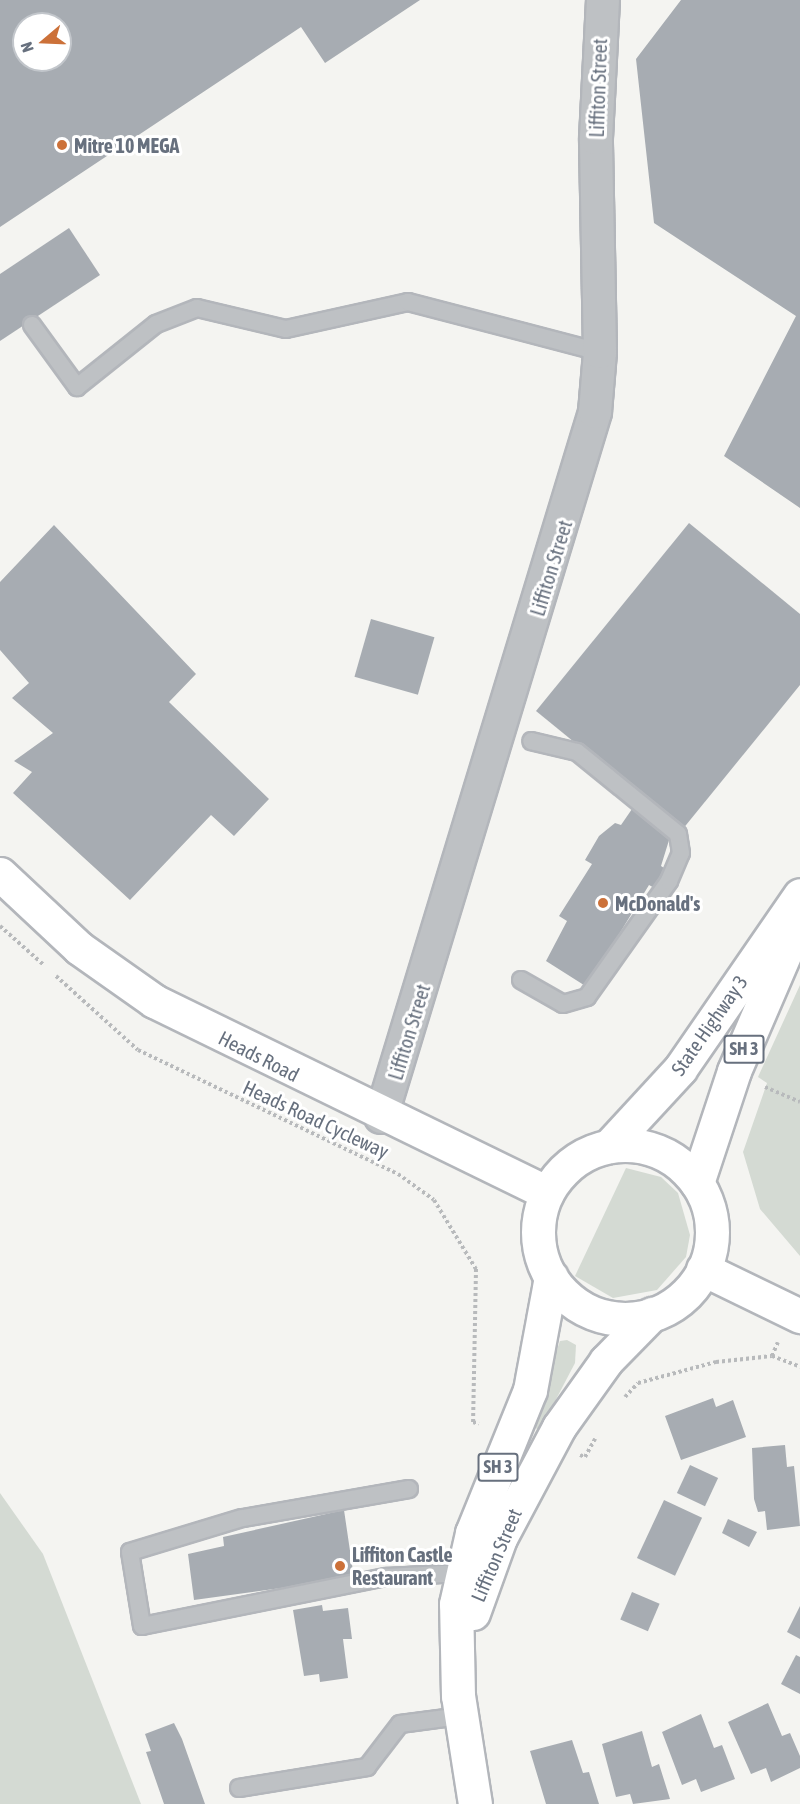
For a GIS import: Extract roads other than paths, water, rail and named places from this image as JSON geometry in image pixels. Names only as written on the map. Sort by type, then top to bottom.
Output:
[{"type":"main road","name":"Heads Road","points":[[0,874],[79,948],[154,1001],[381,1117],[547,1193]]},
{"type":"main road","name":"State Highway 3","points":[[609,1146],[680,1069],[800,895]]},
{"type":"main road","name":"State Highway 3","points":[[697,1184],[734,1071],[800,918]]},
{"type":"main road","points":[[609,1146],[659,1152],[697,1184]]},
{"type":"main road","name":"SH 3","points":[[609,1146],[573,1162],[547,1193],[538,1226],[551,1277],[570,1299],[595,1314],[624,1319],[652,1314],[682,1297],[703,1269],[711,1234],[697,1184]]},
{"type":"main road","points":[[703,1269],[800,1316]]},
{"type":"main road","name":"Liffiton Street","points":[[475,1804],[461,1716],[456,1604],[462,1574],[488,1489],[530,1390],[551,1277]]},
{"type":"main road","name":"Liffiton Street","points":[[459,1658],[497,1544],[547,1447],[600,1370],[652,1314]]},
{"type":"street","name":"Liffiton Street","points":[[381,1117],[575,490],[595,412],[600,352],[596,138],[603,0]]},
{"type":"lane","points":[[32,325],[77,387],[156,324],[197,308],[286,330],[408,302],[600,352]]},
{"type":"lane","points":[[521,980],[563,1004],[587,998],[669,880],[681,854],[678,834],[577,752],[531,741]]},
{"type":"lane","points":[[409,1489],[242,1518],[130,1552],[142,1626],[386,1577],[462,1574]]},
{"type":"lane","points":[[239,1788],[367,1767],[400,1724],[461,1716]]},
{"type":"place","name":"Mitre 10 MEGA","points":[[62,145]]},
{"type":"place","name":"McDonald's","points":[[603,903]]},
{"type":"place","name":"Liffiton Castle Restaurant","points":[[340,1566]]}]
